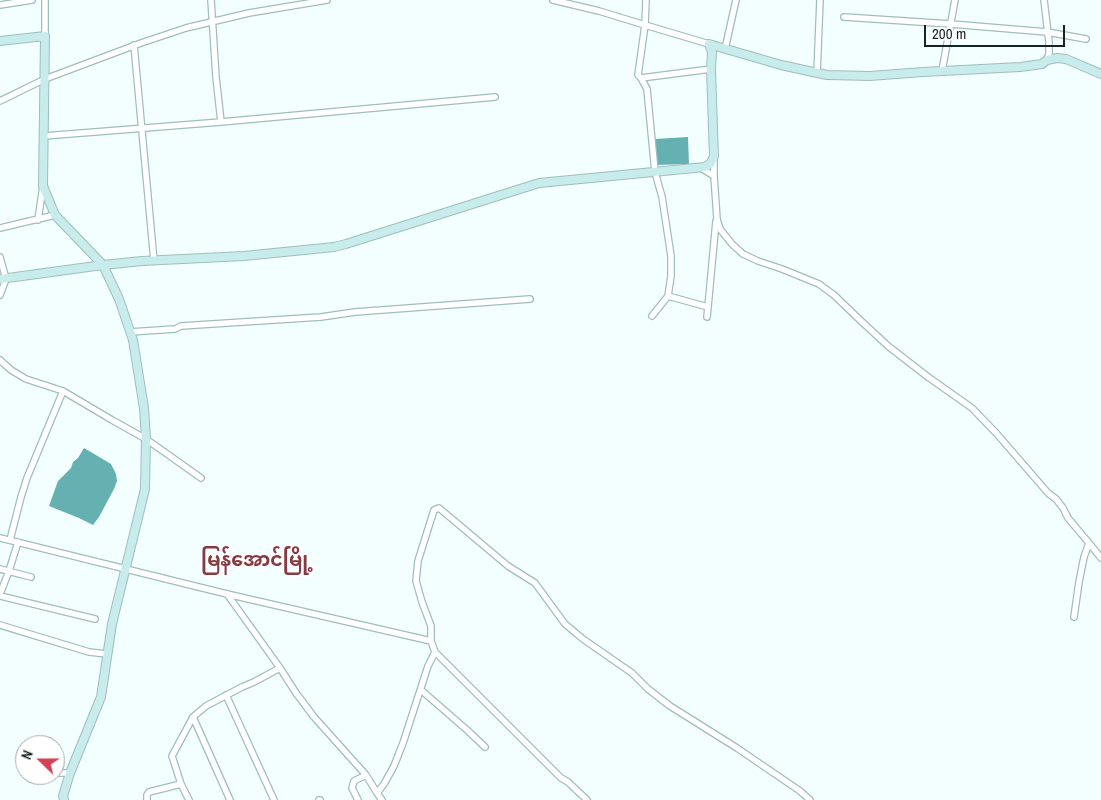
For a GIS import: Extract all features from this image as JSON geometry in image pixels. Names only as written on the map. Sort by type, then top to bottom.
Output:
[{"type":"street","points":[[0,5],[32,0]]},
{"type":"street","points":[[38,220],[43,186],[45,0]]},
{"type":"street","points":[[211,0],[221,122]]},
{"type":"street","points":[[0,101],[45,79],[186,28],[212,21],[327,0]]},
{"type":"street","points":[[554,0],[599,11],[781,65],[827,75],[870,76],[1020,67],[1042,64],[1047,60],[1057,58],[1066,59],[1101,74]]},
{"type":"street","points":[[646,0],[645,25],[638,75],[648,89],[654,172],[662,197],[671,256],[668,296],[652,316]]},
{"type":"street","points":[[726,49],[736,0]]},
{"type":"street","points":[[817,73],[820,0]]},
{"type":"street","points":[[942,71],[955,0]]},
{"type":"street","points":[[1044,0],[1049,54],[1047,60]]},
{"type":"street","points":[[844,17],[1047,32],[1086,39]]},
{"type":"street","points":[[0,41],[45,36]]},
{"type":"street","points":[[707,317],[717,219],[714,176],[712,52],[709,44]]},
{"type":"street","points":[[134,46],[154,261]]},
{"type":"street","points":[[641,78],[711,69]]},
{"type":"street","points":[[44,136],[495,97]]},
{"type":"street","points":[[3,279],[102,265],[244,256],[334,247],[539,183],[701,168],[710,164],[714,157]]},
{"type":"street","points":[[701,168],[714,176]]},
{"type":"street","points":[[43,186],[55,215],[102,265],[119,299],[133,340],[144,408],[146,439],[145,489],[112,624],[101,697],[70,773],[63,796],[64,800]]},
{"type":"street","points":[[0,228],[55,215]]},
{"type":"street","points":[[717,219],[720,229],[732,244],[744,254],[819,284],[834,295],[888,346],[972,408],[1048,493],[1056,499],[1068,518],[1101,558]]},
{"type":"street","points":[[0,257],[3,279],[0,295]]},
{"type":"street","points":[[668,296],[708,307]]},
{"type":"street","points":[[130,332],[175,329],[181,326],[321,317],[355,312],[530,299]]},
{"type":"street","points":[[0,360],[11,370],[26,379],[63,391],[146,439],[201,478]]},
{"type":"street","points":[[10,540],[27,478],[63,391]]},
{"type":"street","points":[[587,800],[561,778],[434,652],[431,641],[431,626],[416,581],[418,561],[434,510],[439,508],[508,566],[535,583],[566,624],[583,639],[632,673],[648,689],[670,706],[737,748],[800,791],[810,800]]},
{"type":"street","points":[[0,538],[125,570],[431,641]]},
{"type":"street","points":[[18,542],[0,595],[95,618]]},
{"type":"street","points":[[1074,617],[1084,557],[1089,543]]},
{"type":"street","points":[[0,569],[31,577]]},
{"type":"street","points":[[227,594],[314,717],[366,775],[382,800]]},
{"type":"street","points":[[0,625],[89,652],[107,654]]},
{"type":"street","points":[[377,793],[394,766],[404,742],[434,652]]},
{"type":"street","points":[[188,800],[172,756],[194,717],[206,706],[280,668]]},
{"type":"street","points":[[421,690],[485,747]]},
{"type":"street","points":[[226,695],[274,800]]},
{"type":"street","points":[[194,717],[230,800]]},
{"type":"street","points":[[65,773],[70,773]]},
{"type":"street","points":[[358,800],[352,788],[354,781],[366,775]]},
{"type":"street","points":[[147,800],[149,792],[181,784]]},
{"type":"water","points":[[688,137],[689,164],[656,165],[655,139]]},
{"type":"water","points":[[84,448],[111,464],[117,481],[93,525],[49,506],[58,481],[71,468],[73,462]]},
{"type":"district","name":"မြန်အောင်မြို့","points":[[257,561]]}]
